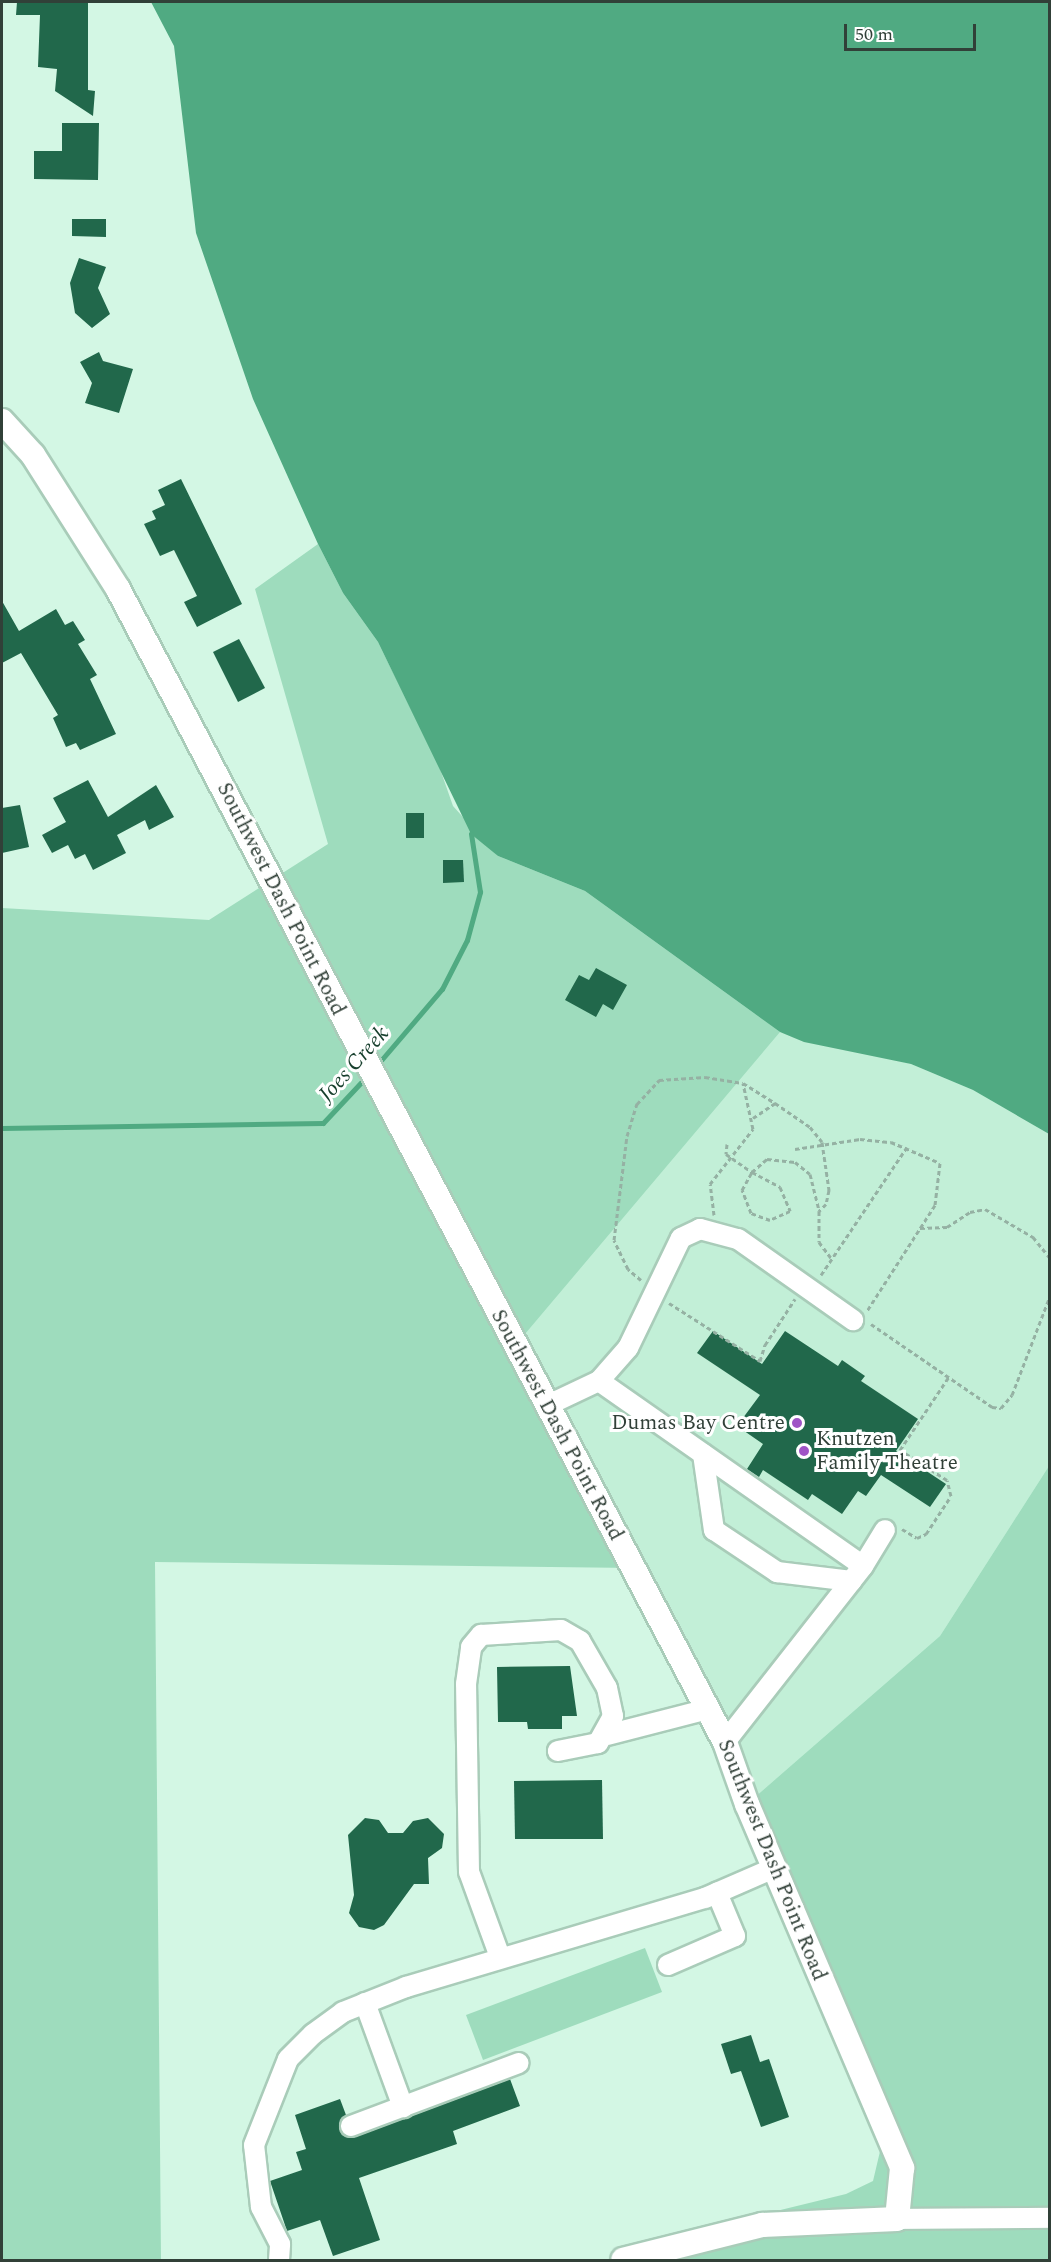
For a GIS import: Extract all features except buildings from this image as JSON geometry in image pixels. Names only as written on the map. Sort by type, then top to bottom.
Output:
[{"type":"main road","name":"Southwest Dash Point Road","points":[[2,421],[33,455],[118,589],[407,1143],[725,1742],[774,1868],[902,2168],[897,2218]]},
{"type":"main road","points":[[623,2260],[762,2225],[897,2218]]},
{"type":"street","points":[[546,1406],[599,1381],[628,1348],[681,1238],[700,1229],[719,1231],[853,1320]]},
{"type":"street","points":[[599,1381],[703,1455],[857,1574]]},
{"type":"street","points":[[703,1455],[714,1530],[777,1572],[857,1574]]},
{"type":"street","points":[[725,1742],[857,1574],[885,1530]]},
{"type":"street","points":[[500,1957],[469,1872],[466,1684],[471,1647],[481,1635],[548,1629],[561,1630],[580,1641],[607,1688],[613,1716],[607,1734]]},
{"type":"street","points":[[558,1751],[589,1748],[607,1734],[708,1709]]},
{"type":"street","points":[[279,2260],[280,2244],[261,2207],[254,2145],[288,2059],[328,2023],[365,2003],[500,1957],[717,1893],[774,1868]]},
{"type":"street","points":[[668,1965],[735,1936],[717,1893]]},
{"type":"street","points":[[365,2003],[403,2107]]},
{"type":"street","points":[[351,2126],[519,2063]]},
{"type":"street","points":[[897,2218],[1050,2218]]},
{"type":"path","points":[[819,1211],[826,1204],[829,1190],[822,1142],[810,1127],[743,1083],[705,1077],[659,1080],[637,1104],[627,1136],[614,1240],[628,1269],[655,1292],[760,1361],[765,1345],[807,1288],[832,1259],[907,1148]]},
{"type":"path","points":[[719,1231],[709,1198],[711,1184],[733,1160],[753,1129],[753,1118],[743,1083]]},
{"type":"path","points":[[753,1118],[775,1103]]},
{"type":"path","points":[[795,1149],[822,1142],[860,1139],[907,1148],[940,1163],[935,1205],[862,1318],[992,1407],[1001,1408],[1012,1395],[1050,1296]]},
{"type":"path","points":[[727,1143],[726,1154],[733,1160],[752,1172],[780,1187],[790,1211],[770,1220],[751,1213],[742,1190],[752,1172],[767,1159],[795,1162],[810,1174],[819,1211],[819,1242],[832,1259]]},
{"type":"path","points":[[920,1228],[948,1227],[970,1212],[985,1209],[1033,1237],[1050,1258]]},
{"type":"path","points":[[885,1530],[900,1528],[917,1538],[926,1534],[951,1496],[947,1480],[900,1450],[949,1377]]},
{"type":"shaded area","points":[[151,2],[1049,2],[1049,1134],[973,1090],[911,1064],[804,1042],[780,1032],[585,891],[498,856],[471,834],[378,642],[343,593],[318,544],[253,399],[196,233],[174,46]]},
{"type":"shaded area","points":[[318,544],[343,593],[378,642],[439,766],[453,806],[498,856],[585,891],[780,1032],[514,1347],[635,1568],[155,1562],[161,2260],[2,2260],[2,908],[209,920],[328,844],[255,589]]},
{"type":"shaded area","points":[[756,1013],[780,1032],[911,1064],[973,1090],[1049,1134],[1049,1466],[940,1636],[747,1804],[514,1347]]},
{"type":"shaded area","points":[[1049,1466],[1049,2260],[608,2260],[657,2240],[846,2194],[873,2181],[882,2143],[747,1804],[940,1636]]},
{"type":"shaded area","points":[[645,1948],[662,1992],[483,2060],[466,2015]]},
{"type":"waterway","name":"Joes Creek","points":[[377,1065],[442,989],[467,940],[480,892],[471,834]]},
{"type":"waterway","name":"Joes Creek","points":[[2,1128],[323,1123],[366,1077]]},
{"type":"place","name":"Dumas Bay Centre","points":[[797,1423]]},
{"type":"place","name":"Knutzen Family Theatre","points":[[804,1451]]}]
